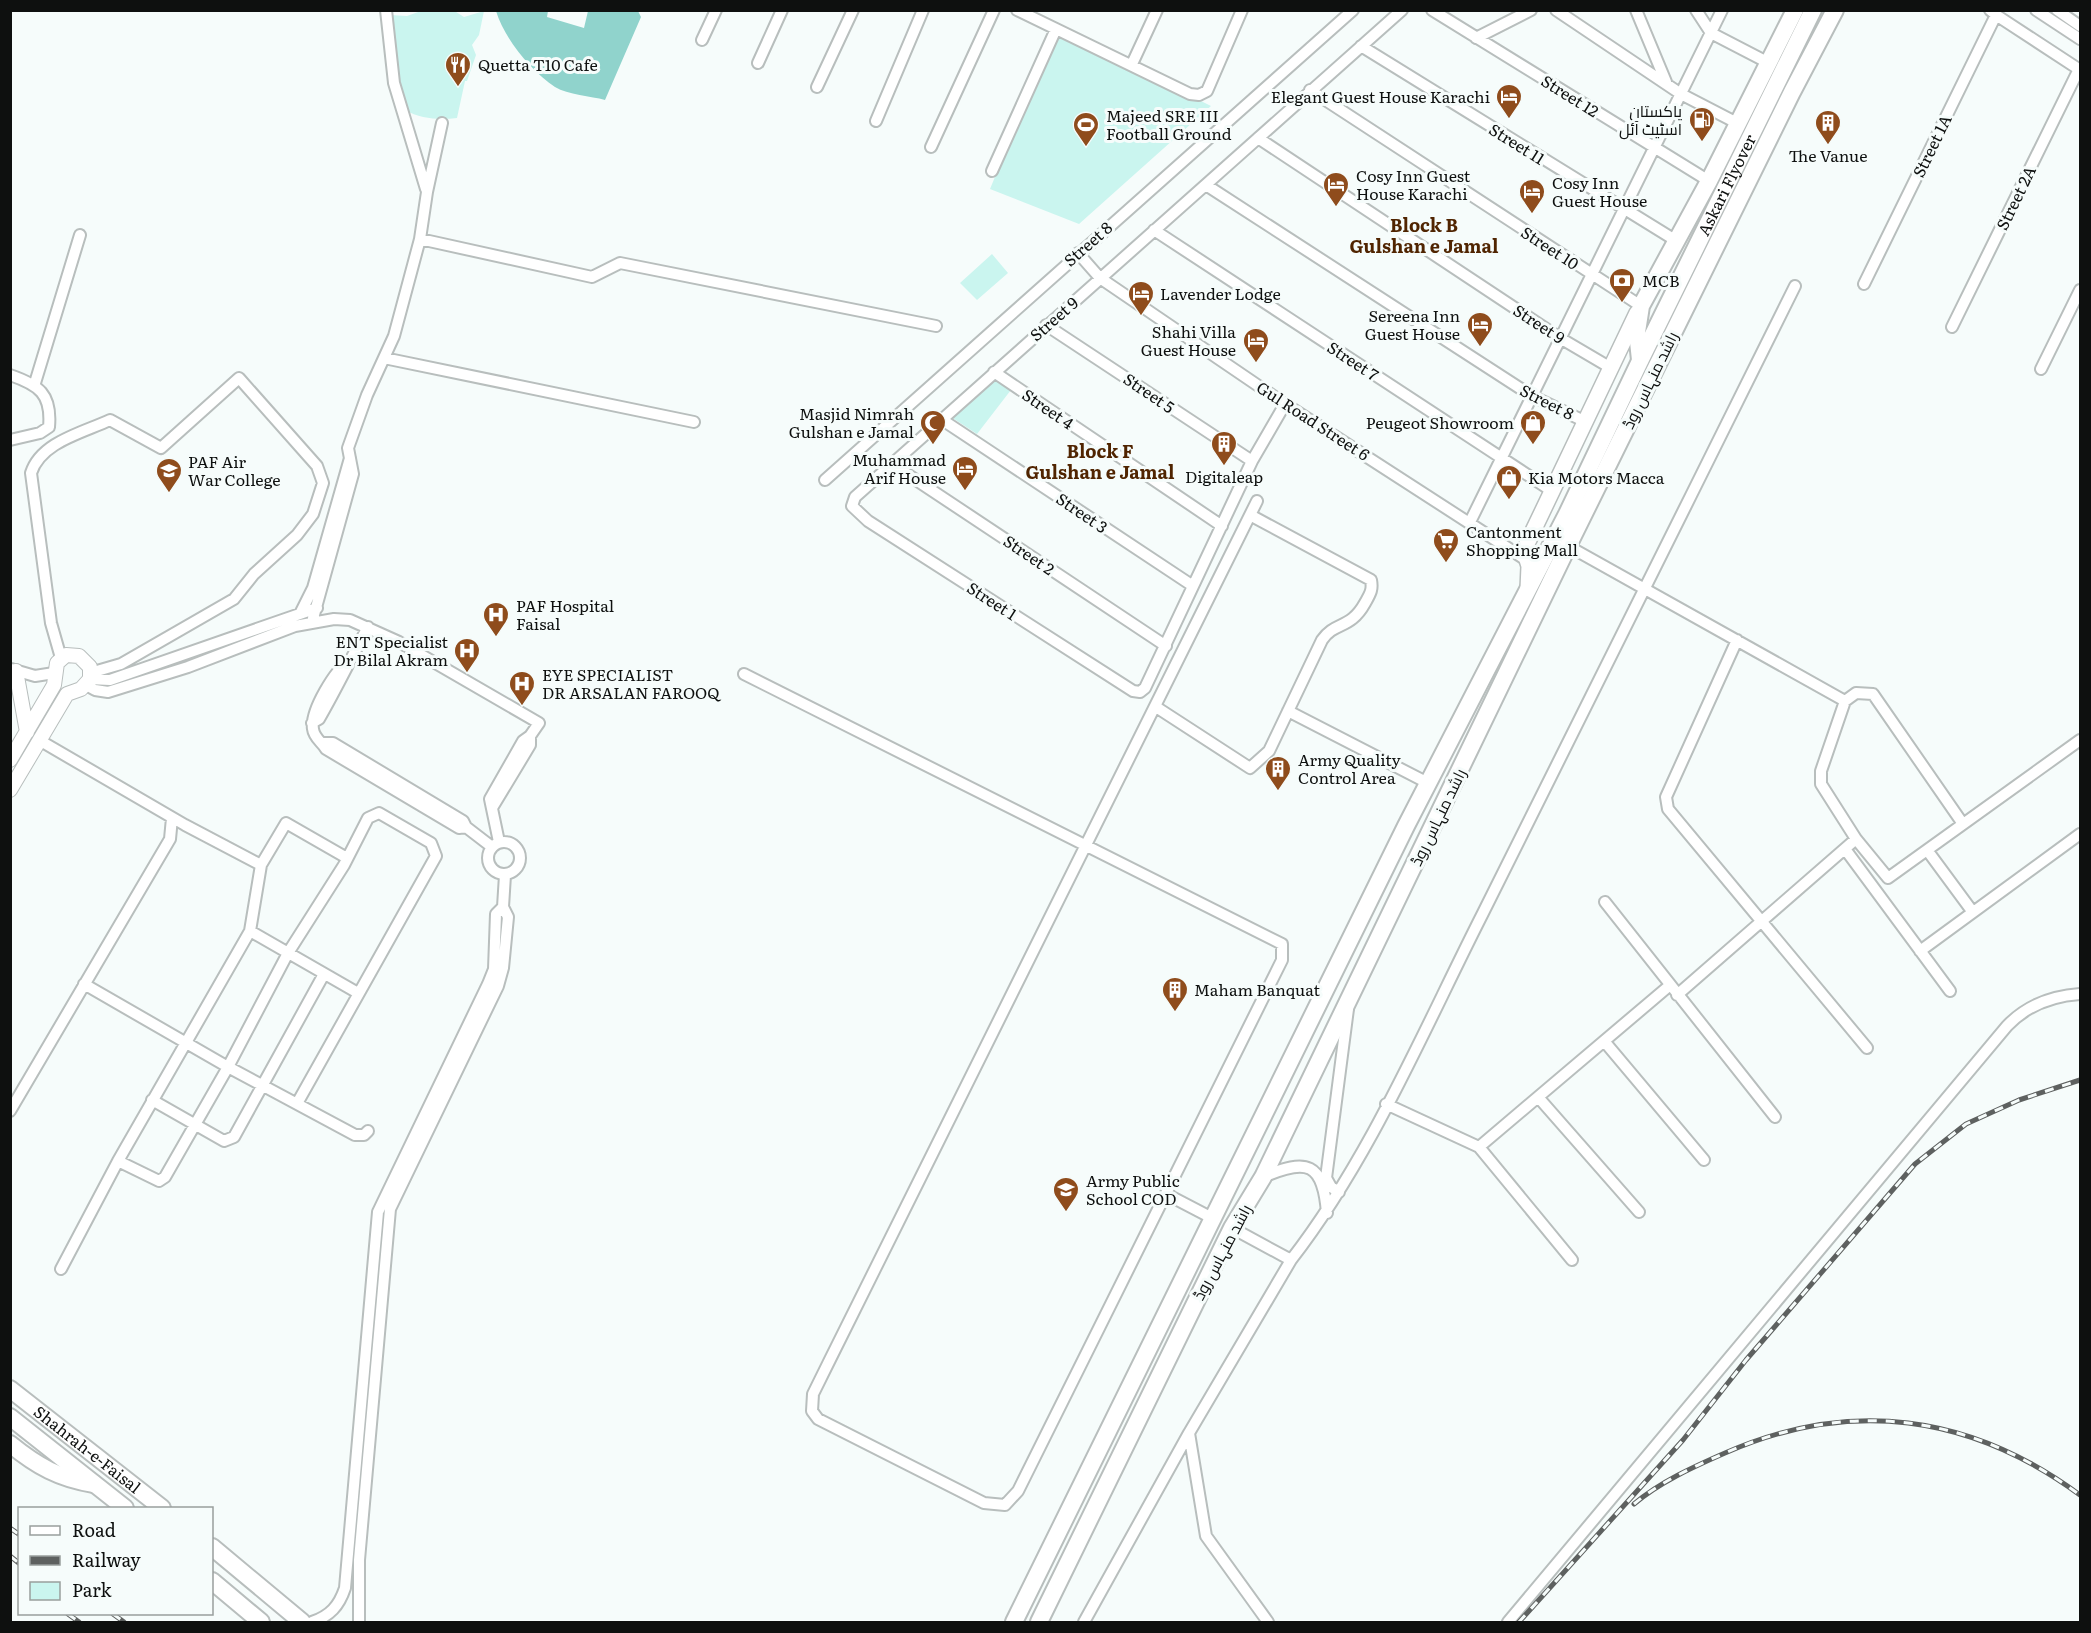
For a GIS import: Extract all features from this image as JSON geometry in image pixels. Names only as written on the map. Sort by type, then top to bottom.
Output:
[{"type":"main road","points":[[1528,589],[1528,561],[1524,550],[1641,306],[1709,181],[1795,10]]},
{"type":"main road","name":"Askari Flyover","points":[[1640,361],[1814,10]]},
{"type":"main road","name":"راشد منہاس روڈ","points":[[1039,1623],[1232,1228],[1263,1177],[1349,1003],[1611,457],[1835,10]]},
{"type":"main road","points":[[1640,361],[1637,332],[1641,306]]},
{"type":"main road","name":"راشد منہاس روڈ","points":[[1014,1623],[1428,783],[1567,514],[1640,361]]},
{"type":"main road","points":[[1602,441],[1611,439],[1635,395],[1650,380]]},
{"type":"main road","points":[[1567,514],[1586,490],[1601,462],[1611,457]]},
{"type":"main road","name":"Shahrah-e-Faisal","points":[[10,1389],[159,1507]]},
{"type":"main road","name":"Shahrah-e-Faisal","points":[[10,1417],[123,1507]]},
{"type":"main road","points":[[10,1444],[35,1465],[68,1480],[95,1484]]},
{"type":"main road","points":[[213,1549],[302,1623]]},
{"type":"main road","points":[[213,1582],[261,1623]]},
{"type":"main road","points":[[1007,1623],[1024,1600]]},
{"type":"street","points":[[386,10],[394,83],[427,192]]},
{"type":"street","points":[[702,40],[716,10]]},
{"type":"street","points":[[758,63],[782,10]]},
{"type":"street","points":[[817,87],[853,10]]},
{"type":"street","points":[[876,121],[923,10]]},
{"type":"street","points":[[931,147],[994,10]]},
{"type":"street","points":[[1017,10],[1190,94],[1199,95],[1207,91],[1242,10]]},
{"type":"street","points":[[1132,64],[1157,10]]},
{"type":"street","name":"Street 8","points":[[825,480],[1353,10]]},
{"type":"street","name":"Street 9","points":[[851,501],[1402,10]]},
{"type":"street","points":[[1476,38],[1519,13],[1531,10]]},
{"type":"street","points":[[1556,10],[1681,94],[1737,123]]},
{"type":"street","points":[[1636,10],[1666,83]]},
{"type":"street","points":[[1696,10],[1711,33],[1767,62]]},
{"type":"street","points":[[1470,522],[1722,10]]},
{"type":"street","points":[[2036,10],[2080,39]]},
{"type":"street","points":[[2057,10],[2080,26]]},
{"type":"street","name":"Street 12","points":[[1436,11],[1709,181]]},
{"type":"street","points":[[1993,13],[2080,70]]},
{"type":"street","name":"Street 1A","points":[[1864,284],[1993,13]]},
{"type":"street","points":[[992,171],[1056,29]]},
{"type":"street","name":"Street 11","points":[[1361,46],[1623,211],[1675,240]]},
{"type":"street","name":"Street 2A","points":[[1952,327],[2080,70]]},
{"type":"street","name":"Street 10","points":[[1310,90],[1641,306]]},
{"type":"street","points":[[312,622],[349,494],[353,474],[348,448],[394,336],[420,239],[427,192],[442,123]]},
{"type":"street","name":"Street 9","points":[[1258,138],[1560,338],[1611,368]]},
{"type":"street","name":"Street 8","points":[[1206,185],[1532,396],[1586,422]]},
{"type":"street","name":"Street 7","points":[[1154,230],[1552,491]]},
{"type":"street","points":[[34,383],[80,235]]},
{"type":"street","points":[[420,239],[592,277],[620,263],[936,327]]},
{"type":"street","name":"Gul Road Street 6","points":[[1078,254],[1100,278],[1285,404],[1528,561]]},
{"type":"street","points":[[1084,1623],[1189,1433],[1292,1260],[1327,1214],[1386,1104],[1796,286]]},
{"type":"street","points":[[2042,369],[2080,290]]},
{"type":"street","name":"Street 5","points":[[1046,325],[1252,461]]},
{"type":"street","points":[[384,358],[694,422]]},
{"type":"street","name":"Street 4","points":[[994,372],[1222,526]]},
{"type":"street","points":[[10,375],[34,383],[42,393],[50,415],[50,427],[40,433],[10,440]]},
{"type":"street","points":[[24,737],[67,694],[89,679],[121,664],[234,599],[254,574],[297,536],[313,513],[323,483],[317,466],[239,378],[162,448],[110,420],[45,450],[35,461],[31,473],[51,623],[61,658]]},
{"type":"street","points":[[1166,645],[1252,461],[1285,404]]},
{"type":"street","name":"Street 3","points":[[941,419],[1193,586]]},
{"type":"street","points":[[295,626],[313,588],[339,504],[344,470],[350,458]]},
{"type":"street","name":"Street 2","points":[[892,464],[1166,645]]},
{"type":"street","name":"Street 1","points":[[851,501],[852,506],[868,521],[1133,691],[1140,692],[1145,688],[1166,645]]},
{"type":"street","points":[[744,674],[1084,847],[1282,944],[1282,960],[1018,1491],[1005,1505],[984,1503],[818,1419],[812,1411],[813,1394],[1084,847],[1156,707],[1257,501]]},
{"type":"street","points":[[1156,707],[1250,768],[1269,751],[1322,640],[1329,632],[1357,618],[1372,590],[1371,580],[1250,515]]},
{"type":"street","points":[[1568,546],[1845,701]]},
{"type":"street","points":[[89,679],[111,680],[317,608]]},
{"type":"street","points":[[11,755],[54,685],[54,673],[61,658],[66,655],[79,656],[87,661],[89,679],[95,690],[108,692],[188,667],[295,626],[334,619],[350,620],[368,627],[399,642],[539,723],[530,736],[531,745],[492,808],[496,845],[488,861],[497,873],[505,875],[518,867],[519,851],[507,842],[496,845],[466,827],[463,821],[333,743],[322,743],[315,736],[312,723],[319,719],[348,669],[350,660],[368,627]]},
{"type":"street","points":[[1737,640],[1665,797],[1668,809],[1867,1048]]},
{"type":"street","points":[[10,790],[24,737],[13,670],[35,676],[54,673]]},
{"type":"street","points":[[1963,824],[1873,694],[1857,693],[1845,701],[1821,771],[1821,784],[1856,839],[1888,878],[2080,740]]},
{"type":"street","points":[[1288,711],[1428,783]]},
{"type":"street","points":[[24,737],[261,865]]},
{"type":"street","points":[[118,1161],[159,1181],[165,1177],[228,1067],[288,953],[369,818],[374,813],[385,815],[432,843],[436,856],[299,1100],[295,1102]]},
{"type":"street","points":[[10,1111],[170,839],[172,818]]},
{"type":"street","points":[[61,1269],[152,1100],[250,931],[261,865],[286,824],[347,858]]},
{"type":"street","points":[[1920,951],[2080,834]]},
{"type":"street","points":[[1677,995],[1856,839]]},
{"type":"street","points":[[1845,849],[1950,991]]},
{"type":"street","points":[[1927,850],[1972,911]]},
{"type":"street","points":[[312,1623],[330,1614],[340,1602],[345,1588],[347,1548],[390,1209],[498,986],[503,968],[508,917],[503,907],[505,875]]},
{"type":"street","points":[[1605,902],[1669,986],[1775,1117]]},
{"type":"street","points":[[250,931],[358,993]]},
{"type":"street","points":[[152,1100],[227,1141],[234,1137],[324,974]]},
{"type":"street","points":[[84,984],[185,1043],[354,1135],[364,1135],[368,1131]]},
{"type":"street","points":[[1479,1147],[1669,986]]},
{"type":"street","points":[[1508,1623],[2007,1026],[2021,1011],[2040,1002],[2064,995],[2080,994]]},
{"type":"street","points":[[1339,1192],[1326,1178],[1349,1003]]},
{"type":"street","points":[[1604,1041],[1704,1160]]},
{"type":"street","points":[[1538,1097],[1639,1212]]},
{"type":"street","points":[[1386,1104],[1479,1147],[1572,1260]]},
{"type":"street","points":[[1263,1177],[1296,1165],[1310,1168],[1321,1182],[1327,1214]]},
{"type":"street","points":[[1166,1194],[1214,1219]]},
{"type":"street","points":[[1232,1228],[1292,1260]]},
{"type":"street","points":[[359,1623],[360,1549],[375,1318]]},
{"type":"street","points":[[1189,1433],[1206,1536],[1268,1623]]},
{"type":"street","points":[[347,1548],[360,1549]]},
{"type":"street","points":[[345,1588],[358,1588]]},
{"type":"green space","points":[[453,10],[464,17],[484,11],[479,35],[472,45],[476,55],[467,81],[465,81],[457,118],[430,118],[411,113],[405,110],[398,84],[390,15],[407,16],[421,11]]},
{"type":"green space","name":"Majeed SRE III Football Ground","points":[[1056,29],[1211,106],[1079,224],[990,189]]},
{"type":"green space","points":[[992,254],[1008,273],[977,300],[960,283]]},
{"type":"green space","points":[[994,372],[1014,386],[977,434],[948,415]]},
{"type":"shaded area","points":[[496,11],[548,11],[547,17],[584,28],[588,11],[638,11],[641,17],[605,100],[566,92],[546,80],[512,43]]},
{"type":"railway","points":[[1519,1622],[1683,1440],[1746,1360],[1915,1164],[1966,1124],[2019,1100],[2080,1080]]},
{"type":"railway","points":[[1634,1504],[1689,1469],[1725,1453],[1772,1436],[1818,1425],[1863,1421],[1908,1423],[1952,1432],[1996,1447],[2038,1468],[2080,1495]]},
{"type":"railway","points":[[10,1528],[18,1534]]},
{"type":"railway","points":[[10,1556],[18,1562]]},
{"type":"railway","points":[[69,1615],[79,1622]]},
{"type":"railway","points":[[114,1615],[124,1622]]},
{"type":"place","name":"Quetta T10 Cafe","points":[[458,88]]},
{"type":"place","name":"Elegant Guest House Karachi","points":[[1509,120]]},
{"type":"place","name":"پاکستان اسٹیٹ آئل","points":[[1702,143]]},
{"type":"place","name":"The Vanue","points":[[1828,146]]},
{"type":"place","name":"Majeed SRE III Football Ground","points":[[1086,148]]},
{"type":"place","name":"Cosy Inn Guest House Karachi","points":[[1336,208]]},
{"type":"place","name":"Cosy Inn Guest House","points":[[1532,215]]},
{"type":"place","name":"MCB","points":[[1622,304]]},
{"type":"place","name":"Lavender Lodge","points":[[1141,317]]},
{"type":"place","name":"Sereena Inn Guest House","points":[[1480,348]]},
{"type":"place","name":"Shahi Villa Guest House","points":[[1256,364]]},
{"type":"place","name":"Masjid Nimrah Gulshan e Jamal","points":[[933,446]]},
{"type":"place","name":"Peugeot Showroom","points":[[1533,446]]},
{"type":"place","name":"Digitaleap","points":[[1224,467]]},
{"type":"place","name":"Muhammad Arif House","points":[[965,492]]},
{"type":"place","name":"PAF Air War College","points":[[169,494]]},
{"type":"place","name":"Kia Motors Macca","points":[[1509,501]]},
{"type":"place","name":"Cantonment Shopping Mall","points":[[1446,564]]},
{"type":"place","name":"PAF Hospital Faisal","points":[[496,638]]},
{"type":"place","name":"ENT Specialist Dr Bilal Akram","points":[[467,674]]},
{"type":"place","name":"EYE SPECIALIST DR ARSALAN FAROOQ","points":[[522,707]]},
{"type":"place","name":"Army Quality Control Area","points":[[1278,792]]},
{"type":"place","name":"Maham Banquat","points":[[1175,1013]]},
{"type":"place","name":"Army Public School COD","points":[[1066,1213]]},
{"type":"district","name":"Block B Gulshan e Jamal","points":[[1424,236]]},
{"type":"district","name":"Block F Gulshan e Jamal","points":[[1100,462]]}]
